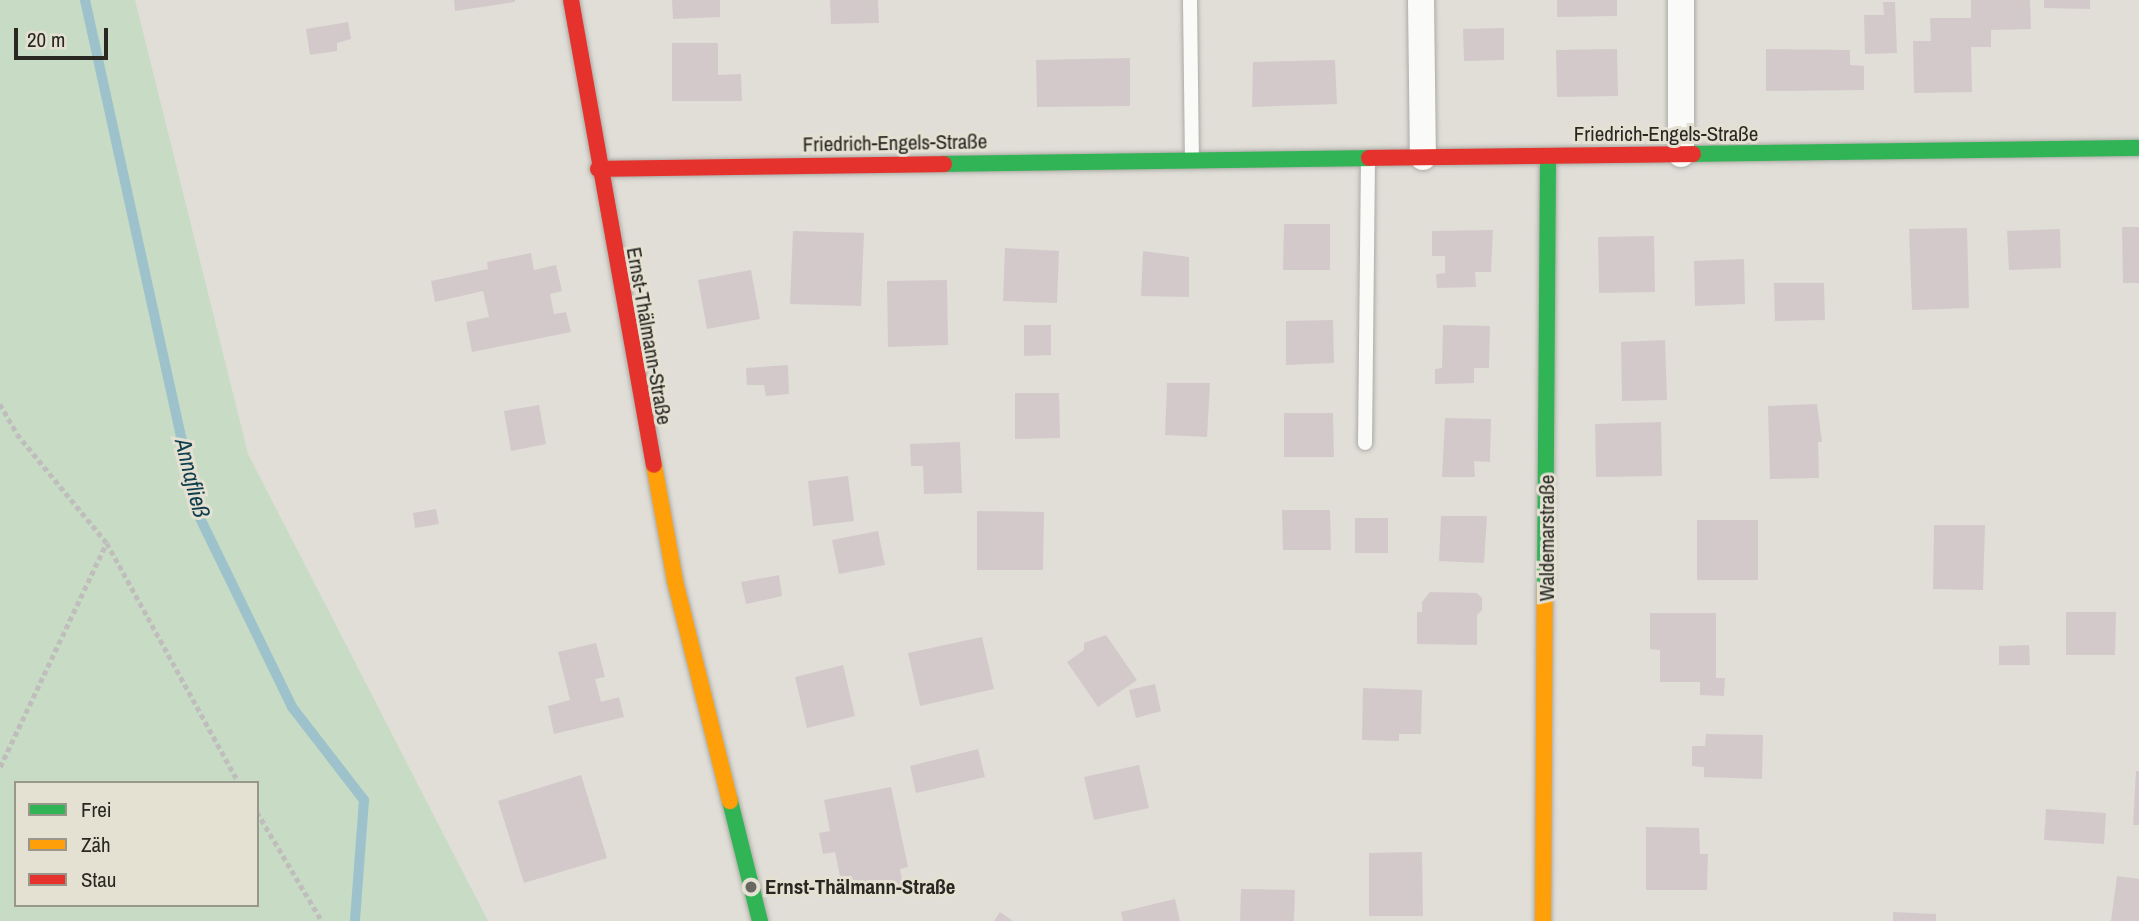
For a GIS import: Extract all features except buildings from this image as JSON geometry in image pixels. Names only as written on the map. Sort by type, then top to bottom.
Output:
[{"type":"street","name":"Ernst-Thälmann-Straße","points":[[571,0],[598,169],[675,581],[760,921]]},
{"type":"street","points":[[1421,0],[1423,157]]},
{"type":"street","points":[[1681,0],[1681,154]]},
{"type":"street","name":"Friedrich-Engels-Straße","points":[[598,169],[2139,148]]},
{"type":"street","name":"Waldemarstraße","points":[[1543,921],[1548,156]]},
{"type":"lane","points":[[1190,0],[1192,161]]},
{"type":"lane","points":[[1365,443],[1368,159]]},
{"type":"path","points":[[0,404],[17,434],[107,543],[238,781]]},
{"type":"path","points":[[0,767],[107,543]]},
{"type":"path","points":[[259,815],[322,921]]},
{"type":"green space","points":[[0,0],[135,0],[248,454],[488,921],[0,921]]},
{"type":"waterway","name":"Annafließ","points":[[85,0],[198,514],[292,707],[364,800],[355,921]]},
{"type":"traffic: fast","points":[[1693,154],[2139,148]]},
{"type":"traffic: fast","points":[[1545,589],[1548,156]]},
{"type":"traffic: fast","points":[[944,164],[1369,158]]},
{"type":"traffic: fast","points":[[730,801],[760,921]]},
{"type":"traffic: slow","points":[[654,465],[675,581],[730,801]]},
{"type":"traffic: slow","points":[[1543,921],[1545,589]]},
{"type":"traffic: jam","points":[[571,0],[654,465]]},
{"type":"traffic: jam","points":[[1369,158],[1693,154]]},
{"type":"traffic: jam","points":[[598,169],[944,164]]},
{"type":"place","name":"Ernst-Thälmann-Straße","points":[[751,887]]}]
